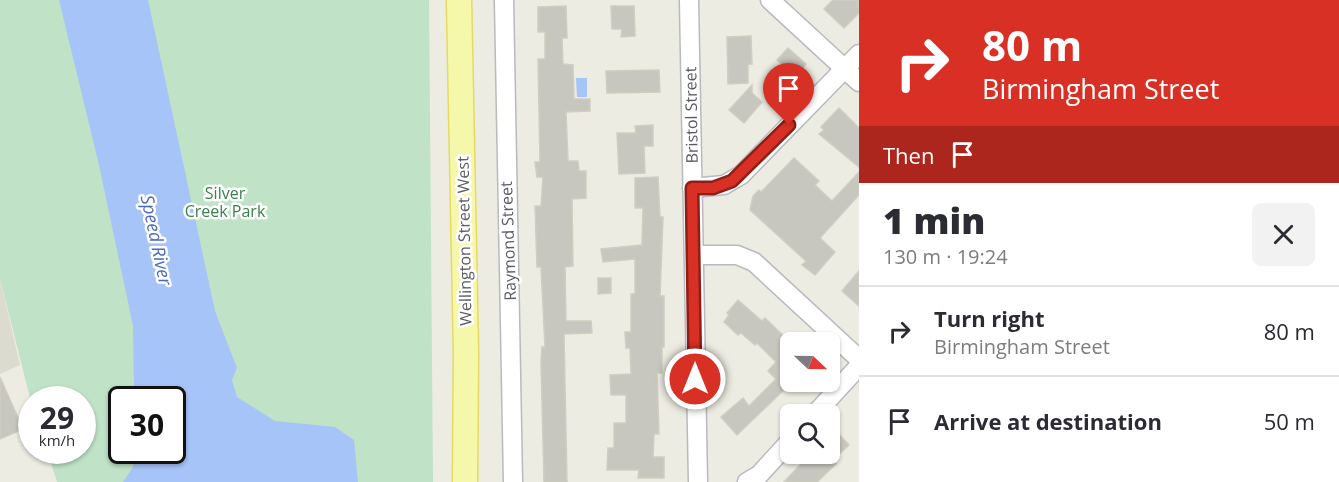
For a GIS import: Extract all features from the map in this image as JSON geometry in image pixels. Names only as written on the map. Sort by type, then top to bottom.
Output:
[{"type":"main road","name":"Wellington Street West","points":[[459,0],[466,341],[465,482]]},
{"type":"street","name":"Raymond Street","points":[[504,0],[513,482]]},
{"type":"street","name":"Bristol Street","points":[[689,0],[698,482]]},
{"type":"street","points":[[771,0],[859,82]]},
{"type":"street","points":[[692,188],[724,185],[741,175],[859,54]]},
{"type":"street","points":[[694,255],[729,254],[754,262],[859,359]]},
{"type":"street","points":[[824,404],[859,366]]},
{"type":"street","points":[[747,482],[759,476],[780,452]]},
{"type":"shaded area","points":[[0,278],[20,365],[0,374]]},
{"type":"green space","name":"Silver Creek Park","points":[[0,0],[429,0],[433,482],[57,482],[51,464],[96,464],[96,386],[27,386],[0,278]]},
{"type":"water","name":"Speed River","points":[[59,0],[148,0],[215,311],[237,368],[232,380],[237,397],[275,421],[335,427],[354,440],[358,482],[123,482],[133,464],[186,464],[186,386],[134,386],[133,326],[99,165]]},
{"type":"water","points":[[576,78],[587,78],[587,97],[577,97]]},
{"type":"building","points":[[833,0],[859,0],[859,13],[844,28],[824,9]]},
{"type":"building","points":[[566,6],[567,38],[562,38],[563,64],[573,65],[574,99],[590,99],[590,111],[566,112],[568,161],[578,161],[579,171],[586,171],[586,198],[572,199],[573,266],[565,267],[566,321],[591,321],[592,333],[564,334],[567,482],[544,482],[541,361],[542,347],[545,347],[541,267],[537,267],[535,206],[541,206],[543,177],[537,177],[535,162],[540,162],[538,59],[545,59],[545,32],[538,32],[538,7]]},
{"type":"building","points":[[611,6],[634,6],[635,36],[621,37],[622,29],[612,29]]},
{"type":"building","points":[[751,36],[752,64],[748,64],[748,83],[728,84],[727,37]]},
{"type":"building","points":[[788,48],[806,64],[795,76],[777,60]]},
{"type":"building","points":[[659,70],[660,92],[607,93],[606,71]]},
{"type":"building","points":[[752,85],[752,93],[762,102],[744,123],[729,110]]},
{"type":"building","points":[[839,108],[859,128],[859,167],[819,134],[824,130],[821,127]]},
{"type":"building","points":[[653,125],[653,146],[644,146],[645,173],[619,174],[617,133],[636,133],[635,126]]},
{"type":"building","points":[[794,158],[819,181],[815,185],[832,201],[859,172],[859,195],[820,238],[835,252],[815,275],[802,265],[806,261],[750,210],[753,196],[759,190],[761,192]]},
{"type":"building","points":[[658,177],[660,217],[663,217],[660,296],[664,296],[664,347],[662,347],[662,373],[657,373],[659,434],[654,434],[653,457],[664,457],[664,478],[638,478],[639,470],[607,470],[608,448],[614,448],[614,423],[626,423],[626,395],[611,395],[610,375],[631,374],[630,348],[626,348],[625,332],[631,332],[631,294],[635,294],[635,259],[603,262],[601,249],[642,245],[643,208],[635,208],[635,178]]},
{"type":"building","points":[[859,271],[859,306],[842,291]]},
{"type":"building","points":[[598,278],[611,278],[611,293],[598,294]]},
{"type":"building","points":[[738,300],[762,321],[765,318],[780,332],[782,392],[737,435],[721,417],[743,398],[749,406],[776,379],[768,371],[776,362],[757,343],[755,345],[741,333],[738,335],[724,322],[729,315],[727,313]]},
{"type":"building","points":[[0,377],[18,418],[18,431],[0,439]]},
{"type":"building","points":[[840,435],[849,445],[840,453]]},
{"type":"building","points":[[801,464],[836,464],[817,482],[784,482]]},
{"type":"route","points":[[695,379],[692,188],[713,188],[732,181],[741,175],[789,125]]}]
